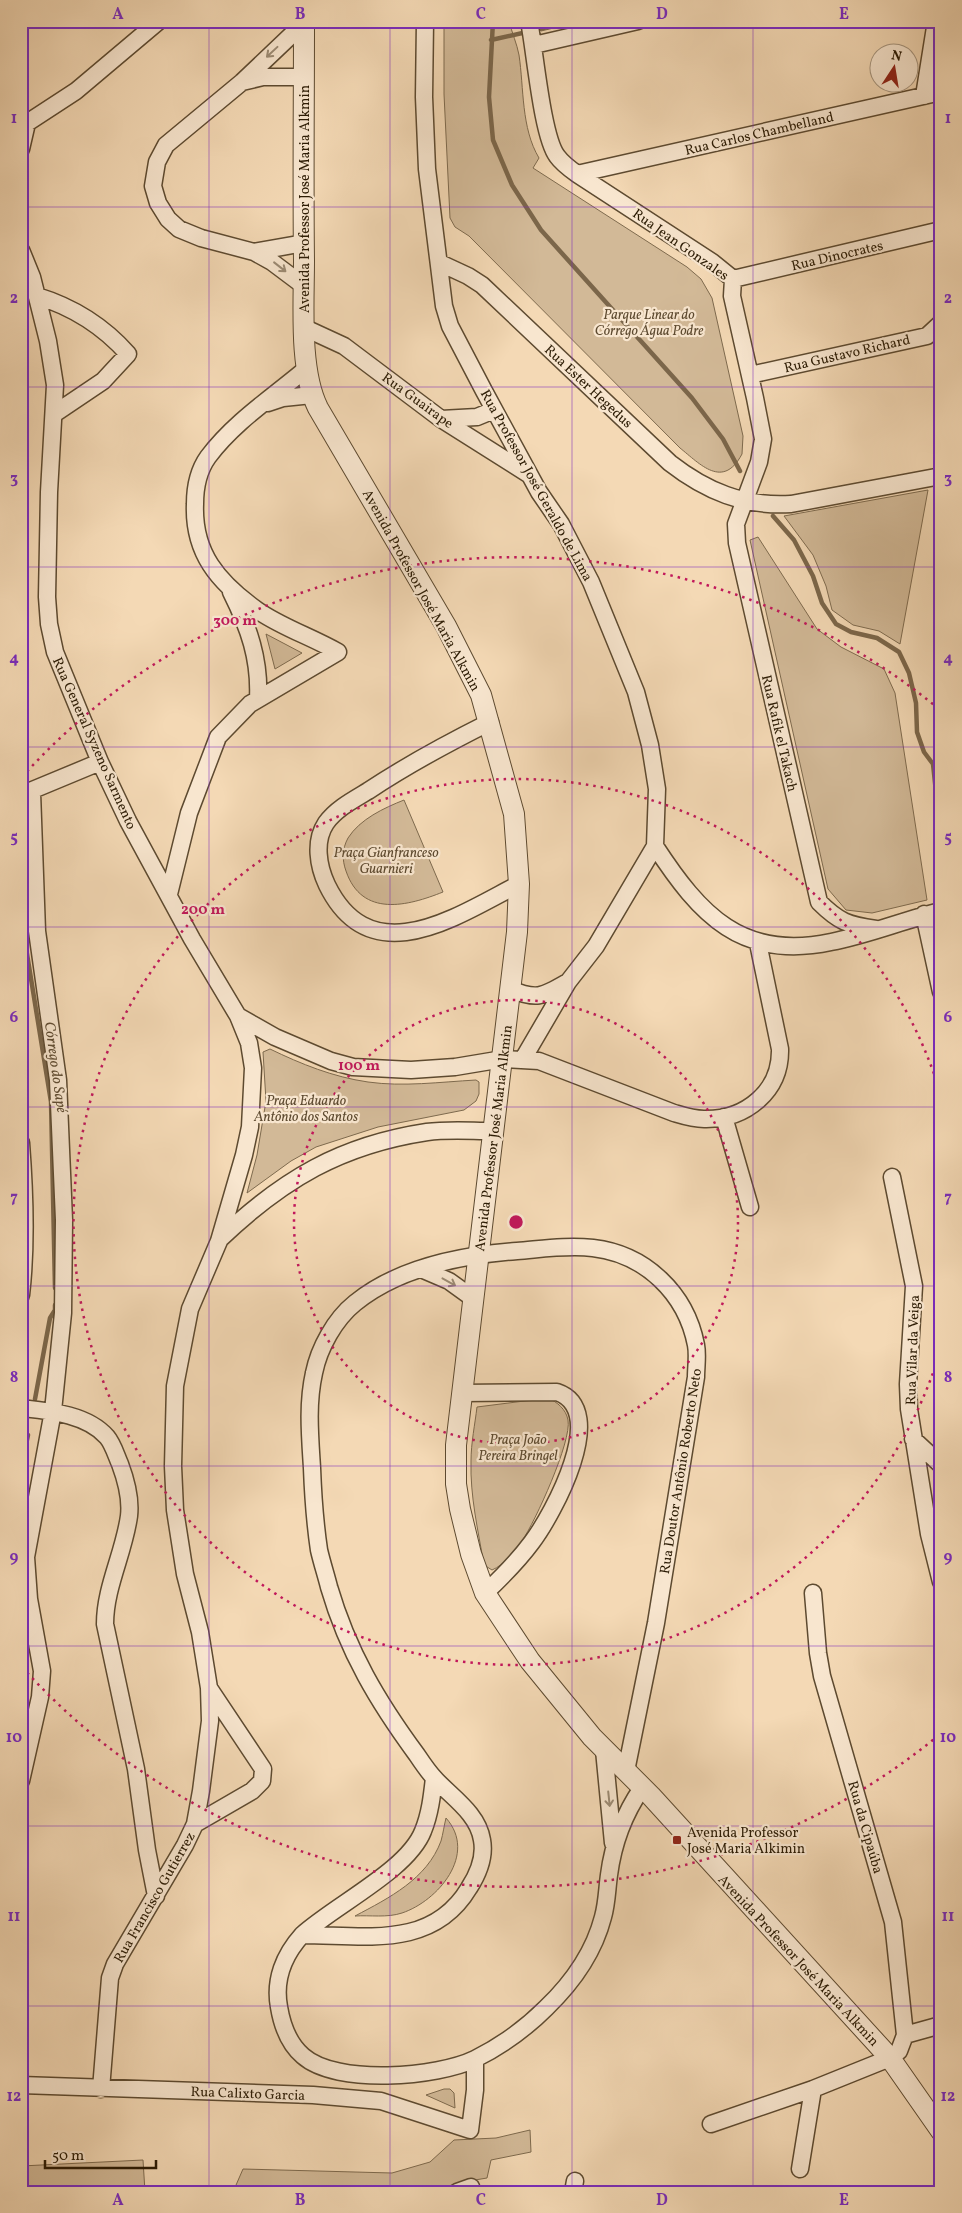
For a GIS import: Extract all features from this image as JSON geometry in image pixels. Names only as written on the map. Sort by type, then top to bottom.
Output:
[{"type":"street","points":[[21,149],[24,123],[76,91],[159,21]]},
{"type":"street","name":"Rua Professor José Geraldo de Lima","points":[[425,21],[424,97],[427,169],[444,306],[450,326],[494,410],[530,475],[561,524],[591,582],[636,692],[650,744],[657,789],[655,846],[596,946],[513,1059]]},
{"type":"street","points":[[531,31],[638,21]]},
{"type":"street","points":[[924,96],[936,21]]},
{"type":"street","points":[[304,22],[242,82],[166,145],[157,162],[153,186],[158,203],[168,219],[179,229],[201,238],[254,252],[272,262],[304,286]]},
{"type":"street","name":"Avenida Professor José Maria Alkmin","points":[[304,22],[304,286],[307,368],[312,395],[454,640],[481,695],[514,814],[520,884],[517,932],[510,989],[513,1059],[493,1131],[456,1445],[456,1484],[471,1554],[485,1592],[530,1661],[604,1750],[626,1770],[890,2058],[941,2132]]},
{"type":"street","name":"Rua Jean Gonzales","points":[[531,31],[540,92],[552,147],[557,156],[577,174],[712,262],[733,279],[732,296],[762,439],[759,462],[744,500]]},
{"type":"street","points":[[242,82],[263,77],[303,77]]},
{"type":"street","name":"Rua Carlos Chambelland","points":[[577,174],[941,92]]},
{"type":"street","name":"Rua Dinocrates","points":[[733,279],[941,230]]},
{"type":"street","points":[[254,252],[304,243]]},
{"type":"street","name":"Rua General Syzeno Sarmento","points":[[21,250],[32,277],[37,296],[48,341],[55,385],[49,502],[49,624],[55,652],[100,762],[128,821],[170,894],[192,938],[238,1016],[249,1043],[253,1068],[250,1127],[219,1241],[190,1309],[175,1386],[173,1424],[175,1510],[185,1574],[200,1632],[208,1688],[210,1730],[195,1824]]},
{"type":"street","name":"Rua Ester Hegedus","points":[[440,262],[468,276],[482,286],[670,463],[702,486],[744,500],[773,505],[791,504],[941,476]]},
{"type":"street","points":[[37,296],[56,302],[81,315],[112,336],[128,354],[103,381],[54,414]]},
{"type":"street","name":"Rua Gustavo Richard","points":[[750,375],[926,336],[941,323]]},
{"type":"street","name":"Rua Guairape","points":[[305,328],[344,346],[441,419],[530,475]]},
{"type":"street","points":[[170,894],[188,813],[218,737],[250,704],[338,652],[257,610],[228,586],[216,574],[200,548],[194,524],[195,490],[199,474],[207,458],[220,442],[307,368]]},
{"type":"street","points":[[259,407],[283,398],[312,395]]},
{"type":"street","points":[[441,419],[477,417],[494,410]]},
{"type":"street","name":"Rua Rafik el Takach","points":[[744,500],[736,524],[738,543],[819,902],[835,918],[857,926],[876,928]]},
{"type":"street","points":[[228,586],[250,634],[259,674],[258,699]]},
{"type":"street","points":[[490,722],[400,770],[344,806],[332,816],[320,836],[318,852],[321,869],[332,894],[350,917],[363,926],[396,934],[412,933],[435,925],[520,884]]},
{"type":"street","points":[[21,1781],[40,1697],[42,1671],[29,1599],[26,1556],[53,1411],[63,1313],[64,1220],[58,1080],[37,931],[27,793],[100,762]]},
{"type":"street","points":[[655,846],[675,876],[712,916],[735,933],[758,943],[787,946],[831,942],[932,913],[941,992]]},
{"type":"street","points":[[238,1016],[274,1038],[331,1062],[353,1068],[411,1070],[455,1067],[513,1059],[556,1066],[692,1118],[724,1117],[757,1102],[770,1088],[780,1064],[780,1049],[758,943]]},
{"type":"street","name":"Rua Professor José Geraldo de Lima","points":[[510,989],[527,996],[544,996],[568,982]]},
{"type":"street","points":[[724,1117],[750,1207]]},
{"type":"street","points":[[219,1241],[261,1202],[310,1169],[335,1157],[398,1138],[429,1132],[493,1131]]},
{"type":"street","points":[[21,1143],[25,1186],[26,1255],[21,1295]]},
{"type":"street","name":"Rua Vilar da Veiga","points":[[892,1177],[914,1286],[908,1384],[909,1409],[929,1534],[941,1582]]},
{"type":"street","name":"Rua Doutor Antônio Roberto Neto","points":[[302,1935],[382,1936],[402,1934],[425,1928],[440,1920],[459,1903],[477,1875],[481,1859],[483,1840],[476,1823],[466,1808],[434,1778],[386,1713],[358,1664],[339,1622],[320,1552],[313,1492],[310,1436],[309,1400],[314,1373],[319,1356],[338,1322],[351,1306],[366,1294],[389,1282],[421,1270],[479,1255],[571,1246],[596,1248],[619,1253],[642,1264],[656,1274],[681,1304],[691,1326],[697,1348],[696,1377],[656,1623],[626,1770]]},
{"type":"street","points":[[421,1270],[449,1281],[474,1299]]},
{"type":"street","points":[[462,1393],[557,1392],[570,1398],[576,1406],[579,1421],[578,1441],[573,1458],[564,1486],[550,1514],[532,1542],[513,1566],[485,1592]]},
{"type":"street","points":[[21,1408],[53,1411],[85,1422],[107,1437],[123,1472],[129,1496],[129,1516],[105,1607],[105,1624],[136,1769],[156,1896]]},
{"type":"street","points":[[913,1439],[941,1465]]},
{"type":"street","name":"Rua da Cipaúba","points":[[813,1593],[818,1654],[822,1676],[893,1922],[905,2035]]},
{"type":"street","name":"Rua General Syzeno Sarmento","points":[[195,1824],[252,1791],[259,1786],[264,1775],[263,1769],[253,1751],[208,1688]]},
{"type":"street","points":[[434,1778],[430,1810],[423,1832],[414,1847],[384,1874],[319,1919],[302,1935],[286,1956],[277,1990],[282,2024],[291,2042],[304,2057],[322,2066],[337,2070],[396,2076],[434,2072],[475,2059],[525,2027],[562,1992],[588,1956],[604,1916],[613,1850],[604,1750]]},
{"type":"street","points":[[613,1850],[630,1805],[642,1788]]},
{"type":"street","name":"Rua Francisco Gutierrez","points":[[101,2089],[110,1978],[115,1964],[156,1896],[195,1824]]},
{"type":"street","points":[[711,2124],[813,2088],[890,2058],[899,2051],[905,2035],[941,2025]]},
{"type":"street","name":"Rua Calixto Garcia","points":[[21,2084],[101,2089],[313,2095],[382,2101],[445,2124],[470,2130],[475,2090],[475,2059]]},
{"type":"street","points":[[800,2169],[813,2088]]},
{"type":"green space","name":"Parque Linear do Córrego Água Podre","points":[[444,21],[509,21],[519,55],[526,121],[533,146],[539,158],[533,168],[687,267],[701,279],[712,298],[743,436],[742,454],[735,465],[727,471],[711,471],[695,461],[680,448],[469,236],[455,227],[450,218],[444,94]]},
{"type":"green space","points":[[540,21],[583,21],[541,31]]},
{"type":"green space","points":[[928,490],[900,644],[879,631],[853,625],[832,610],[826,586],[813,555],[784,516]]},
{"type":"green space","points":[[758,537],[817,629],[841,647],[884,669],[895,693],[927,900],[872,913],[846,910],[828,889],[750,540]]},
{"type":"green space","points":[[266,634],[302,653],[275,669]]},
{"type":"green space","name":"Praça Gianfranceso Guarnieri","points":[[404,800],[443,892],[401,904],[374,902],[363,896],[353,886],[344,863],[343,854],[345,846],[348,838],[359,825],[381,811]]},
{"type":"green space","name":"Praça Eduardo Antônio dos Santos","points":[[270,1049],[318,1069],[342,1077],[368,1082],[408,1084],[476,1080],[479,1082],[479,1094],[476,1101],[464,1110],[378,1127],[316,1147],[291,1161],[247,1193],[257,1155],[266,1101],[263,1052]]},
{"type":"green space","name":"Praça João Pereira Bringel","points":[[548,1398],[561,1406],[568,1420],[568,1430],[559,1463],[522,1541],[501,1565],[492,1570],[484,1565],[472,1487],[471,1454],[477,1407]]},
{"type":"green space","points":[[446,1818],[455,1832],[458,1846],[456,1861],[440,1887],[416,1907],[402,1913],[384,1916],[355,1916],[381,1902],[417,1877],[435,1854],[441,1841]]},
{"type":"green space","points":[[450,2089],[454,2093],[455,2108],[426,2095]]},
{"type":"green space","points":[[530,2130],[531,2152],[491,2160],[487,2178],[463,2182],[434,2192],[233,2192],[243,2169],[392,2173],[430,2162],[454,2140],[496,2138]]},
{"type":"green space","points":[[143,2160],[145,2192],[21,2192],[21,2166]]},
{"type":"waterway","points":[[493,21],[489,97],[493,140],[512,185],[541,230],[692,398],[723,439],[740,471]]},
{"type":"waterway","points":[[534,30],[574,21]]},
{"type":"waterway","points":[[491,40],[527,32]]},
{"type":"waterway","points":[[773,516],[794,540],[813,576],[822,603],[836,624],[851,632],[877,638],[899,652],[909,673],[916,703],[917,732],[924,752],[933,764],[941,839]]},
{"type":"waterway","name":"Córrego do Sapé","points":[[21,917],[51,1102],[55,1288]]},
{"type":"waterway","name":"Córrego do Sapé","points":[[35,1399],[50,1318],[55,1310],[55,1305]]},
{"type":"waterway","name":"Córrego do Sapé","points":[[21,1468],[28,1435]]},
{"type":"waterway","name":"Córrego do Sapé","points":[[21,1674],[24,1683],[21,1718]]},
{"type":"place","name":"Avenida Professor José Maria Alkimin","points":[[677,1840]]}]
